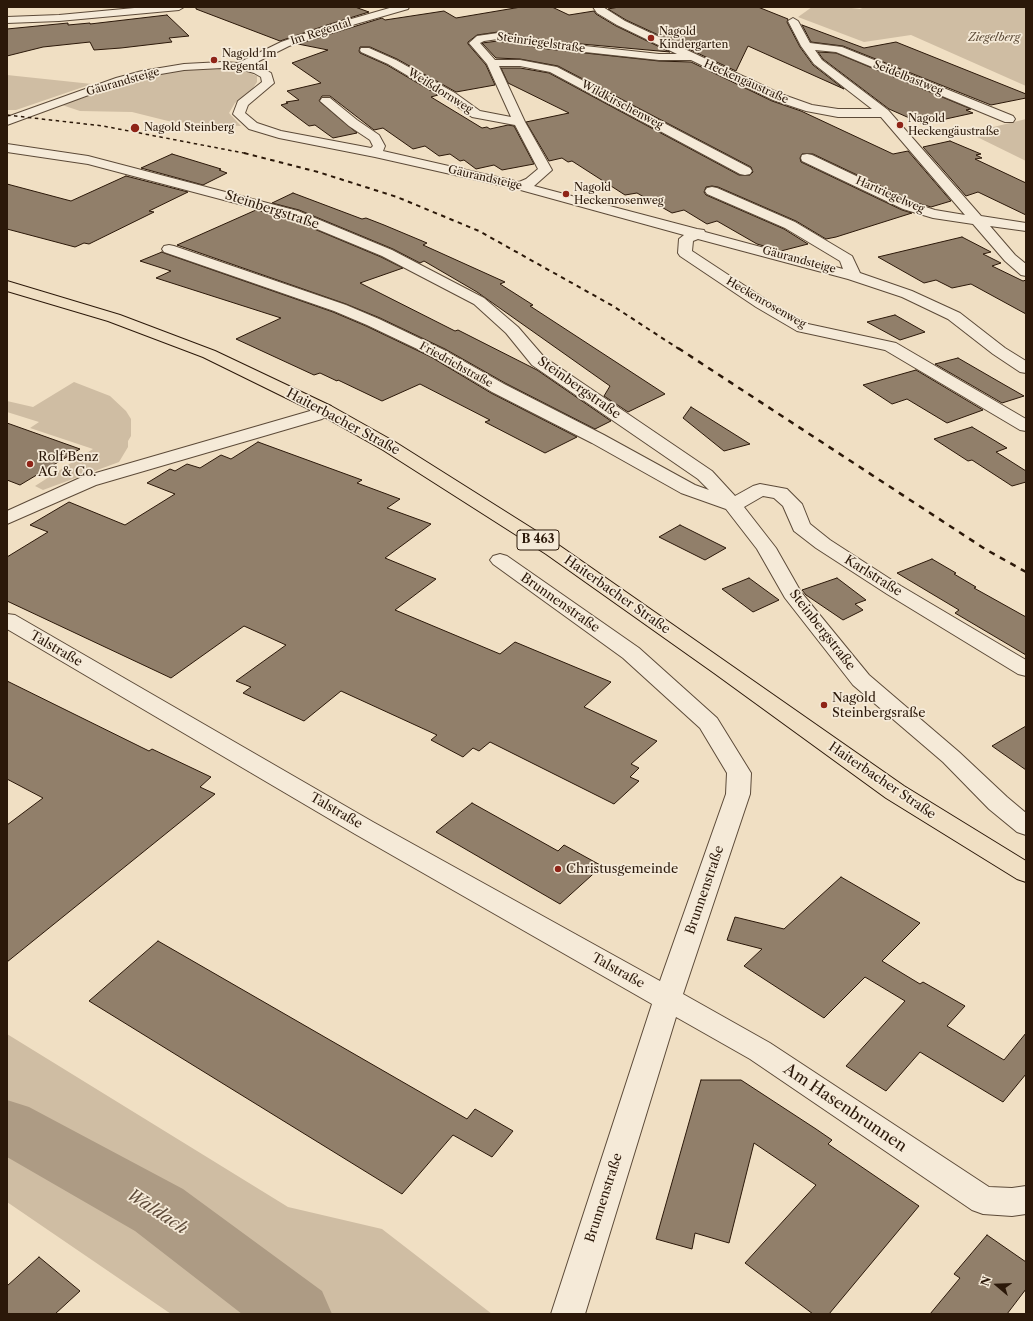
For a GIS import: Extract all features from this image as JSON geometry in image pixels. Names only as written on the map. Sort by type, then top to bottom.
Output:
[{"type":"main road","name":"Haiterbacher Straße","points":[[7,286],[114,318],[209,354],[325,410],[389,446],[553,550],[722,668],[895,792],[1026,873]]},
{"type":"street","points":[[7,20],[60,18],[179,7]]},
{"type":"street","name":"Im Regental","points":[[240,66],[285,44],[337,26],[404,7]]},
{"type":"street","name":"Heckengäustraße","points":[[598,7],[601,11],[621,23],[777,98],[838,113],[884,113]]},
{"type":"street","points":[[7,16],[18,16],[23,19]]},
{"type":"street","points":[[793,21],[806,46],[818,62],[884,113],[1010,258],[1026,272]]},
{"type":"street","name":"Steinriegelstraße","points":[[520,186],[531,182],[546,170],[520,122],[492,63],[474,43],[481,38],[498,36],[548,45],[659,57],[691,57]]},
{"type":"street","name":"Seidelbastweg","points":[[806,46],[838,49],[1009,120]]},
{"type":"street","name":"Weißdornweg","points":[[364,50],[392,62],[451,96],[476,114],[520,122]]},
{"type":"street","name":"Wildkirschenweg","points":[[492,63],[520,63],[553,69],[745,171]]},
{"type":"street","name":"Gäurandsteige","points":[[7,121],[120,80],[142,74],[184,67],[222,65],[240,66],[258,70],[267,76],[268,83],[242,104],[239,114],[253,126],[279,134],[375,153],[520,186],[699,233],[853,276],[907,294],[954,316],[999,351],[1026,368]]},
{"type":"street","points":[[326,101],[353,123],[375,138],[380,146],[375,153]]},
{"type":"street","name":"Steinbergstraße","points":[[7,148],[88,160],[181,183],[293,214],[387,253],[479,301],[512,330],[538,361],[705,475],[733,505],[766,548],[792,594],[861,680],[951,757],[998,803],[1026,826]]},
{"type":"street","name":"Hartriegelweg","points":[[807,158],[908,206],[933,214],[1026,227]]},
{"type":"street","points":[[712,191],[790,225],[847,259],[853,276]]},
{"type":"street","name":"Heckenrosenweg","points":[[699,233],[686,239],[685,253],[803,328],[890,346],[1026,426]]},
{"type":"street","name":"Friedrichstraße","points":[[169,249],[333,306],[373,322],[438,353],[498,388],[598,439],[688,489],[733,505]]},
{"type":"street","points":[[7,518],[89,481],[308,417],[325,410]]},
{"type":"street","name":"Karlstraße","points":[[733,505],[760,490],[780,493],[792,504],[801,527],[823,544],[894,590],[1026,670]]},
{"type":"street","name":"Brunnenstraße","points":[[500,560],[631,653],[709,722],[732,759],[739,774],[738,794],[668,998],[568,1314]]},
{"type":"street","name":"Talstraße","points":[[7,620],[364,828],[668,998]]},
{"type":"street","name":"Am Hasenbrunnen","points":[[668,998],[760,1051],[983,1200],[1012,1202],[1026,1200]]},
{"type":"green space","name":"Ziegelberg","points":[[812,7],[843,7],[860,9],[865,7],[1026,7],[1026,86],[911,35],[864,42],[798,17]]},
{"type":"green space","points":[[203,67],[240,69],[257,76],[257,82],[251,91],[235,103],[229,113],[241,126],[172,122],[132,112],[80,111],[62,105],[127,82],[165,72]]},
{"type":"green space","points":[[7,75],[92,84],[16,110],[7,110]]},
{"type":"green space","points":[[1026,119],[1026,161],[969,133]]},
{"type":"green space","points":[[74,382],[110,396],[126,411],[131,419],[131,436],[128,441],[128,447],[119,462],[43,490],[35,486],[93,449],[30,428],[39,422],[7,412],[7,401],[33,407]]},
{"type":"green space","points":[[7,1034],[288,1207],[382,1229],[492,1314],[171,1314],[7,1202]]},
{"type":"building","points":[[196,7],[355,7],[369,12],[280,41],[196,9]]},
{"type":"building","points":[[521,7],[552,7],[569,15],[594,11],[596,14],[616,26],[670,52],[548,41],[498,32],[477,35],[468,42],[468,44],[486,65],[495,85],[456,92],[397,59],[370,47],[360,47],[360,53],[387,65],[438,95],[431,97],[482,128],[487,127],[490,129],[508,125],[514,126],[534,164],[502,170],[494,165],[476,169],[464,160],[460,161],[450,154],[439,156],[425,146],[413,149],[383,128],[374,130],[330,96],[322,96],[319,101],[357,133],[333,138],[315,125],[309,126],[281,105],[288,103],[286,102],[299,100],[287,91],[321,83],[292,63],[328,50],[298,44],[382,18],[385,20],[444,11],[456,18]]},
{"type":"building","points":[[619,7],[758,7],[788,19],[787,22],[800,47],[813,65],[844,89],[748,46],[736,71],[626,20],[608,9]]},
{"type":"building","points":[[167,15],[189,36],[169,38],[172,42],[121,48],[94,50],[90,42],[43,47],[7,56],[7,29],[68,23],[68,25],[90,24]]},
{"type":"building","points":[[802,25],[864,48],[896,42],[1026,94],[1026,98],[991,105],[843,46],[811,42]]},
{"type":"building","points":[[498,41],[548,49],[659,61],[691,62],[772,101],[801,111],[893,154],[908,151],[951,201],[931,207],[914,202],[813,154],[802,154],[800,158],[801,162],[902,210],[912,213],[826,239],[796,221],[718,187],[706,187],[704,192],[706,195],[784,229],[808,244],[781,251],[757,244],[717,221],[707,224],[684,210],[672,213],[637,193],[625,195],[572,161],[568,162],[562,158],[549,161],[526,122],[569,113],[508,83],[501,68],[520,68],[549,73],[739,175],[750,175],[753,172],[751,167],[558,66],[520,59],[496,58],[482,43]]},
{"type":"building","points":[[818,52],[836,53],[971,109],[966,110],[973,113],[923,124],[889,109],[823,59]]},
{"type":"building","points":[[950,141],[981,154],[976,155],[982,158],[975,159],[1026,183],[1026,215],[978,192],[966,196],[923,147]]},
{"type":"building","points":[[172,154],[221,169],[219,170],[227,173],[203,185],[141,168]]},
{"type":"building","points":[[126,176],[188,192],[149,211],[154,212],[89,244],[84,243],[75,247],[7,229],[7,184],[71,201]]},
{"type":"building","points":[[293,193],[362,219],[366,218],[427,243],[423,245],[505,282],[500,284],[533,305],[530,306],[665,394],[628,412],[604,396],[610,386],[477,292],[424,261],[420,263],[393,249],[299,210],[272,203]]},
{"type":"building","points":[[256,210],[288,218],[381,257],[403,268],[360,283],[537,370],[611,421],[595,429],[505,383],[445,349],[380,318],[346,304],[177,245]]},
{"type":"building","points":[[962,237],[991,252],[983,254],[1001,263],[992,266],[1023,281],[1026,280],[1026,314],[971,284],[952,288],[936,280],[924,283],[878,257]]},
{"type":"building","points":[[162,252],[333,312],[366,326],[431,357],[491,393],[577,437],[545,453],[485,422],[490,420],[420,384],[382,401],[320,373],[314,375],[236,339],[281,318],[156,278],[171,271],[140,261]]},
{"type":"building","points":[[895,315],[925,332],[900,340],[867,322]]},
{"type":"building","points":[[958,358],[1024,396],[1002,403],[935,364]]},
{"type":"building","points":[[916,370],[983,410],[947,423],[907,399],[892,404],[863,385]]},
{"type":"building","points":[[691,407],[750,444],[724,451],[683,418]]},
{"type":"building","name":"Rolf Benz AG & Co.","points":[[7,423],[80,449],[20,485],[7,480]]},
{"type":"building","points":[[972,427],[1007,448],[996,452],[1026,471],[1026,482],[1012,486],[972,460],[968,461],[934,439]]},
{"type":"building","points":[[258,442],[362,480],[357,483],[400,499],[387,508],[431,524],[385,558],[436,579],[395,610],[500,654],[515,642],[611,682],[584,707],[657,741],[631,764],[639,768],[630,777],[639,781],[614,804],[490,742],[479,751],[473,748],[463,757],[431,740],[437,735],[341,691],[304,721],[243,693],[251,687],[236,681],[286,645],[244,626],[171,678],[7,601],[7,557],[48,532],[30,525],[69,502],[125,525],[175,494],[147,483],[170,469],[175,471],[187,464],[200,468],[221,455],[231,459]]},
{"type":"building","points":[[680,525],[726,548],[705,560],[659,537]]},
{"type":"building","points":[[932,559],[976,587],[974,588],[1026,617],[1026,655],[955,613],[959,610],[897,573]]},
{"type":"building","points":[[749,578],[779,600],[753,612],[722,589]]},
{"type":"building","points":[[837,578],[866,600],[855,604],[863,610],[843,620],[806,595],[802,590]]},
{"type":"building","points":[[7,681],[149,751],[152,749],[211,777],[200,787],[215,794],[7,962],[7,825],[43,798],[7,779]]},
{"type":"building","points":[[1026,726],[1026,770],[992,746]]},
{"type":"building","points":[[472,803],[558,851],[564,845],[602,866],[560,904],[436,832]]},
{"type":"building","points":[[841,877],[920,923],[882,961],[920,984],[923,982],[965,1006],[947,1026],[1004,1060],[1026,1033],[1026,1074],[1003,1102],[920,1052],[886,1091],[846,1066],[905,1001],[865,977],[824,1018],[744,966],[762,949],[727,940],[735,917],[784,929]]},
{"type":"building","points":[[158,941],[467,1119],[475,1109],[513,1131],[492,1157],[453,1135],[402,1194],[89,1001]]},
{"type":"building","points":[[701,1080],[741,1080],[832,1140],[828,1144],[919,1206],[829,1314],[813,1314],[745,1263],[816,1185],[754,1143],[729,1243],[695,1233],[692,1249],[656,1239]]},
{"type":"building","points":[[987,1235],[1026,1262],[1026,1289],[1007,1314],[930,1314],[960,1278],[954,1274]]},
{"type":"building","points":[[39,1257],[80,1291],[55,1314],[7,1314],[7,1286]]},
{"type":"waterway","name":"Waldach","points":[[7,1126],[159,1210],[297,1314]]},
{"type":"railway","points":[[7,115],[103,126],[245,153]]},
{"type":"railway","points":[[245,153],[249,154]]},
{"type":"railway","points":[[245,153],[318,172],[397,197],[479,231],[613,306],[679,349]]},
{"type":"railway","points":[[678,348],[985,549],[1026,572]]},
{"type":"place","name":"Nagold Kindergarten","points":[[651,38]]},
{"type":"place","name":"Nagold Im Regental","points":[[214,60]]},
{"type":"place","name":"Nagold Heckengäustraße","points":[[900,125]]},
{"type":"place","name":"Nagold Steinberg","points":[[135,128]]},
{"type":"place","name":"Nagold Heckenrosenweg","points":[[566,194]]},
{"type":"place","name":"Rolf Benz AG & Co.","points":[[30,464]]},
{"type":"place","name":"Nagold Steinbergsraße","points":[[824,705]]},
{"type":"place","name":"Christusgemeinde","points":[[558,869]]}]
